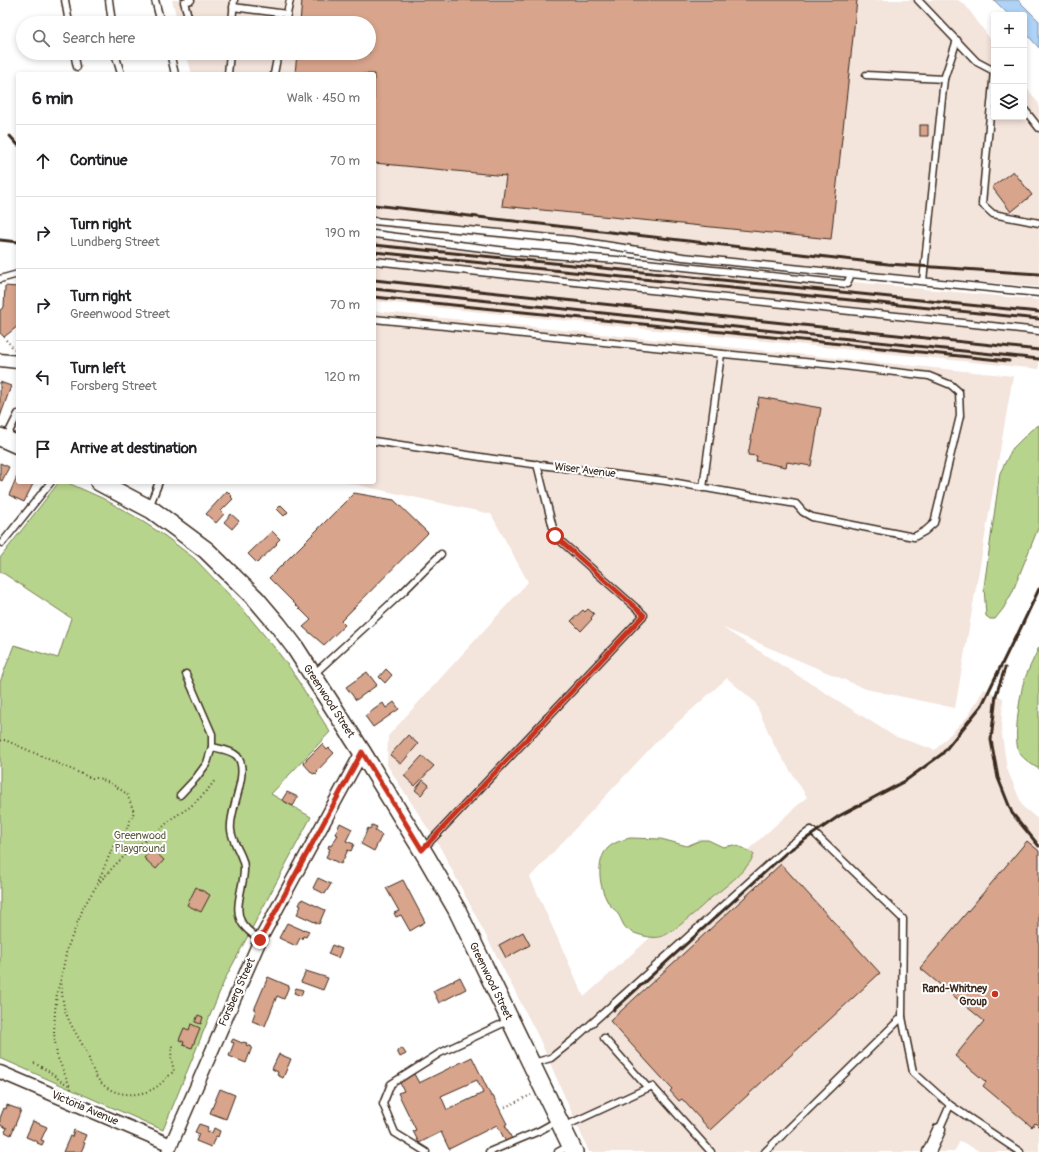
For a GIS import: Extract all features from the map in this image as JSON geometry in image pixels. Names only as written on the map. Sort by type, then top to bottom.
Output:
[{"type":"main road","name":"Greenwood Street","points":[[103,484],[148,509],[206,550],[236,578],[278,625],[362,752],[457,910],[560,1124],[567,1150]]},
{"type":"street","points":[[0,360],[16,362]]},
{"type":"street","name":"Forsberg Street","points":[[169,1148],[260,940],[362,752]]},
{"type":"street","name":"Victoria Avenue","points":[[0,1072],[70,1102],[169,1148]]},
{"type":"street","points":[[929,1152],[939,1130]]},
{"type":"lane","points":[[65,0],[68,16]]},
{"type":"lane","points":[[109,0],[111,16]]},
{"type":"lane","points":[[155,0],[159,16]]},
{"type":"lane","points":[[188,16],[184,2],[191,0]]},
{"type":"lane","points":[[232,16],[234,0]]},
{"type":"lane","points":[[233,7],[287,14],[290,0]]},
{"type":"lane","points":[[918,0],[977,62],[991,69]]},
{"type":"lane","points":[[923,281],[944,79],[957,40]]},
{"type":"lane","points":[[76,60],[77,67]]},
{"type":"lane","points":[[117,60],[121,72]]},
{"type":"lane","points":[[172,60],[175,72]]},
{"type":"lane","points":[[228,72],[229,60]]},
{"type":"lane","points":[[274,72],[277,60]]},
{"type":"lane","points":[[866,75],[944,79]]},
{"type":"lane","points":[[993,84],[982,204],[993,214],[1039,223]]},
{"type":"lane","points":[[1027,113],[1039,128]]},
{"type":"lane","points":[[376,221],[572,240],[683,257],[1039,293]]},
{"type":"lane","points":[[376,234],[514,252],[625,261],[847,284],[850,274]]},
{"type":"lane","points":[[376,260],[1039,331]]},
{"type":"lane","points":[[0,279],[16,275]]},
{"type":"lane","points":[[376,319],[721,354],[703,488]]},
{"type":"lane","name":"Wiser Avenue","points":[[376,441],[666,481],[796,504],[803,512],[812,517],[914,537],[925,531],[934,523],[960,416],[960,392],[951,385],[929,376],[721,354]]},
{"type":"lane","points":[[8,441],[16,419]]},
{"type":"lane","points":[[422,850],[644,615],[555,536],[537,464]]},
{"type":"lane","points":[[2,543],[49,484]]},
{"type":"lane","points":[[148,509],[158,484]]},
{"type":"lane","points":[[312,675],[441,554]]},
{"type":"lane","points":[[180,795],[196,778],[207,763],[212,746],[212,734],[186,674]]},
{"type":"lane","points":[[212,746],[229,751],[237,757],[241,766],[241,782],[232,813],[230,829],[233,843],[244,862],[238,903],[240,918],[245,927],[260,940]]},
{"type":"lane","points":[[531,1064],[550,1058],[572,1041],[789,846],[811,830],[903,919],[902,1017],[913,1072],[950,1105],[1020,1152]]},
{"type":"lane","points":[[765,1152],[902,1017]]},
{"type":"lane","points":[[426,1152],[395,1133],[384,1104],[391,1084],[440,1053],[510,1020]]},
{"type":"lane","points":[[604,1038],[648,1088]]},
{"type":"lane","points":[[489,1152],[652,1086],[711,1152]]},
{"type":"lane","points":[[939,1130],[950,1105]]},
{"type":"path","points":[[6,340],[16,350]]},
{"type":"path","points":[[0,741],[5,740],[90,778],[99,778],[116,786],[127,794],[134,812],[123,837],[115,842],[97,885]]},
{"type":"path","points":[[70,1102],[71,1089],[57,1056],[54,1033],[57,992],[67,949],[74,928],[84,906],[97,885],[114,865],[134,848],[154,836],[171,819],[190,807],[206,792],[215,780]]},
{"type":"path","points":[[61,978],[64,1008],[87,1053],[91,1066],[98,1079],[104,1086],[116,1092],[129,1095],[141,1094],[152,1090],[174,1070],[171,1058],[172,1045]]},
{"type":"path","points":[[34,1063],[69,1086]]},
{"type":"path","points":[[505,1107],[532,1095]]},
{"type":"shaded area","points":[[172,0],[958,0],[966,6],[991,40],[991,120],[1027,120],[1027,88],[1039,104],[1039,287],[376,227],[376,72],[191,72],[188,60],[376,60],[376,16],[176,16]]},
{"type":"shaded area","points":[[376,236],[1039,300],[1039,369],[376,301]]},
{"type":"shaded area","points":[[376,311],[1013,376],[955,708],[866,689],[721,627],[894,736],[935,750],[968,716],[984,689],[1003,698],[1001,728],[1007,769],[1023,807],[1039,820],[1039,1152],[981,1152],[960,1141],[954,1152],[589,1152],[539,1038],[441,849],[387,765],[388,736],[528,582],[491,514],[353,484],[376,484]],"holes":[[[727,678],[755,702],[774,745],[807,797],[584,997],[530,877],[658,740]]]},
{"type":"green space","points":[[1039,425],[1039,526],[1012,593],[1003,609],[995,619],[990,619],[986,616],[984,587],[1000,473],[1012,449],[1031,430]]},
{"type":"green space","name":"Greenwood Playground","points":[[57,484],[70,484],[102,498],[165,536],[195,559],[240,606],[274,647],[290,668],[330,732],[271,794],[311,817],[225,979],[163,1130],[0,1058],[0,682],[14,645],[58,658],[71,618],[0,571],[0,558]]},
{"type":"green space","points":[[1039,647],[1039,769],[1020,754],[1017,740],[1017,730],[1023,684]]},
{"type":"green space","points":[[630,838],[661,839],[687,846],[701,840],[708,840],[723,847],[734,845],[754,854],[748,865],[736,877],[671,932],[659,937],[647,937],[626,928],[606,899],[601,884],[600,868],[604,853],[613,844]]},
{"type":"water","points":[[994,0],[1018,0],[1039,21],[1039,48],[1027,34],[1027,12],[1006,12]]},
{"type":"building","points":[[302,0],[857,0],[831,239],[502,206],[506,176],[376,163],[376,72],[295,72],[296,60],[376,60],[376,16],[301,16]]},
{"type":"building","points":[[920,125],[928,125],[928,136],[920,136]]},
{"type":"building","points":[[1013,171],[1032,195],[1011,212],[992,187]]},
{"type":"building","points":[[5,286],[16,287],[16,328],[4,337],[0,333],[0,310],[4,307]]},
{"type":"building","points":[[0,382],[11,386],[0,417]]},
{"type":"building","points":[[759,397],[821,408],[811,466],[787,462],[786,467],[756,461],[757,456],[748,455]]},
{"type":"building","points":[[0,463],[9,467],[2,481],[0,480]]},
{"type":"building","points":[[16,479],[16,484],[33,484],[24,502],[9,495]]},
{"type":"building","points":[[227,491],[233,499],[221,511],[224,514],[216,523],[206,514]]},
{"type":"building","points":[[354,493],[394,500],[428,533],[341,621],[345,625],[324,645],[303,627],[311,620],[269,578]]},
{"type":"building","points":[[281,505],[288,512],[284,516],[277,509]]},
{"type":"building","points":[[231,514],[239,521],[232,529],[224,522]]},
{"type":"building","points":[[272,531],[280,539],[276,543],[277,544],[257,563],[248,554]]},
{"type":"building","points":[[588,609],[594,614],[591,618],[592,619],[581,631],[571,621],[583,610],[585,612]]},
{"type":"building","points":[[386,669],[392,675],[385,683],[379,677]]},
{"type":"building","points":[[367,672],[377,685],[356,700],[346,687]]},
{"type":"building","points":[[394,702],[399,709],[373,727],[365,716],[383,703],[386,708]]},
{"type":"building","points":[[408,735],[418,744],[401,764],[390,755]]},
{"type":"building","points":[[322,744],[327,750],[329,748],[334,753],[316,774],[313,774],[303,763]]},
{"type":"building","points":[[422,756],[434,766],[415,786],[404,776]]},
{"type":"building","points":[[423,780],[429,785],[421,795],[415,790]]},
{"type":"building","points":[[287,792],[298,797],[293,806],[282,800]]},
{"type":"building","points":[[340,823],[352,829],[346,841],[354,844],[351,851],[348,850],[341,864],[326,857],[330,849],[328,848],[329,845],[331,846],[338,835],[335,834]]},
{"type":"building","points":[[372,825],[377,827],[375,831],[382,835],[374,851],[361,844],[368,828],[370,829]]},
{"type":"building","name":"Rand-Whitney Group","points":[[1027,841],[1039,851],[1039,1127],[1035,1123],[1032,1127],[983,1086],[986,1082],[955,1056],[984,1021],[920,968]]},
{"type":"building","points":[[152,849],[164,860],[156,869],[144,858]]},
{"type":"building","points":[[781,864],[880,973],[710,1130],[682,1099],[679,1101],[670,1091],[672,1089],[610,1021]]},
{"type":"building","points":[[318,878],[331,884],[325,894],[313,888]]},
{"type":"building","points":[[403,880],[425,922],[410,931],[401,915],[396,917],[394,913],[399,911],[386,888]]},
{"type":"building","points":[[196,887],[210,895],[201,912],[187,905]]},
{"type":"building","points":[[302,899],[325,910],[319,924],[297,914],[301,906],[299,905]]},
{"type":"building","points":[[287,923],[309,931],[306,937],[303,936],[302,939],[300,938],[296,946],[279,938]]},
{"type":"building","points":[[523,932],[530,945],[506,958],[499,945]]},
{"type":"building","points":[[332,945],[342,949],[338,958],[328,954]]},
{"type":"building","points":[[306,971],[328,978],[323,990],[301,982]]},
{"type":"building","points":[[268,977],[289,986],[284,999],[277,996],[265,1026],[252,1021],[256,1010],[254,1010]]},
{"type":"building","points":[[460,977],[466,989],[439,1003],[433,991]]},
{"type":"building","points":[[296,988],[303,990],[301,996],[294,993]]},
{"type":"building","points":[[198,1015],[203,1017],[201,1024],[195,1022]]},
{"type":"building","points":[[191,1024],[200,1028],[192,1048],[183,1045],[184,1042],[179,1040],[184,1028],[189,1030]]},
{"type":"building","points":[[233,1039],[242,1043],[247,1043],[246,1045],[252,1047],[246,1063],[229,1056],[234,1043],[231,1042]]},
{"type":"building","points":[[402,1048],[406,1054],[400,1057],[397,1051]]},
{"type":"building","points":[[279,1054],[291,1059],[283,1078],[277,1075],[278,1072],[272,1069]]},
{"type":"building","points":[[472,1057],[491,1096],[493,1096],[507,1124],[505,1125],[512,1139],[506,1142],[497,1125],[449,1149],[441,1132],[419,1143],[413,1131],[416,1130],[398,1093],[404,1091],[399,1081],[414,1074],[419,1083]],"holes":[[[477,1080],[483,1093],[447,1110],[441,1096]]]},
{"type":"building","points":[[220,1089],[235,1095],[226,1119],[210,1113]]},
{"type":"building","points":[[7,1105],[21,1110],[11,1135],[5,1132],[7,1128],[0,1125],[0,1118],[4,1108],[6,1109]]},
{"type":"building","points":[[33,1121],[47,1127],[41,1140],[44,1141],[42,1145],[26,1137]]},
{"type":"building","points":[[199,1124],[208,1127],[207,1131],[212,1133],[214,1128],[220,1131],[211,1147],[196,1141],[199,1134],[195,1132]]},
{"type":"building","points":[[74,1130],[86,1135],[83,1142],[85,1143],[81,1152],[63,1152],[70,1136],[72,1137]]},
{"type":"railway","points":[[10,136],[16,143]]},
{"type":"railway","points":[[376,205],[888,264],[1039,274]]},
{"type":"railway","points":[[0,240],[16,242]]},
{"type":"railway","points":[[376,245],[1039,312]]},
{"type":"railway","points":[[376,252],[1039,319]]},
{"type":"railway","points":[[376,280],[1039,350]]},
{"type":"railway","points":[[376,289],[1039,359]]},
{"type":"railway","points":[[376,297],[1009,361]]},
{"type":"railway","points":[[1015,640],[1039,589]]},
{"type":"railway","points":[[614,1010],[787,852],[839,816],[905,781],[942,754],[982,705],[1016,635]]},
{"type":"railway","points":[[1005,668],[996,695],[991,740],[998,778],[1012,813],[1039,846]]},
{"type":"place","name":"Rand-Whitney Group","points":[[995,994]]},
{"type":"route","points":[[260,940],[362,752],[422,850],[644,615],[555,536]]}]
